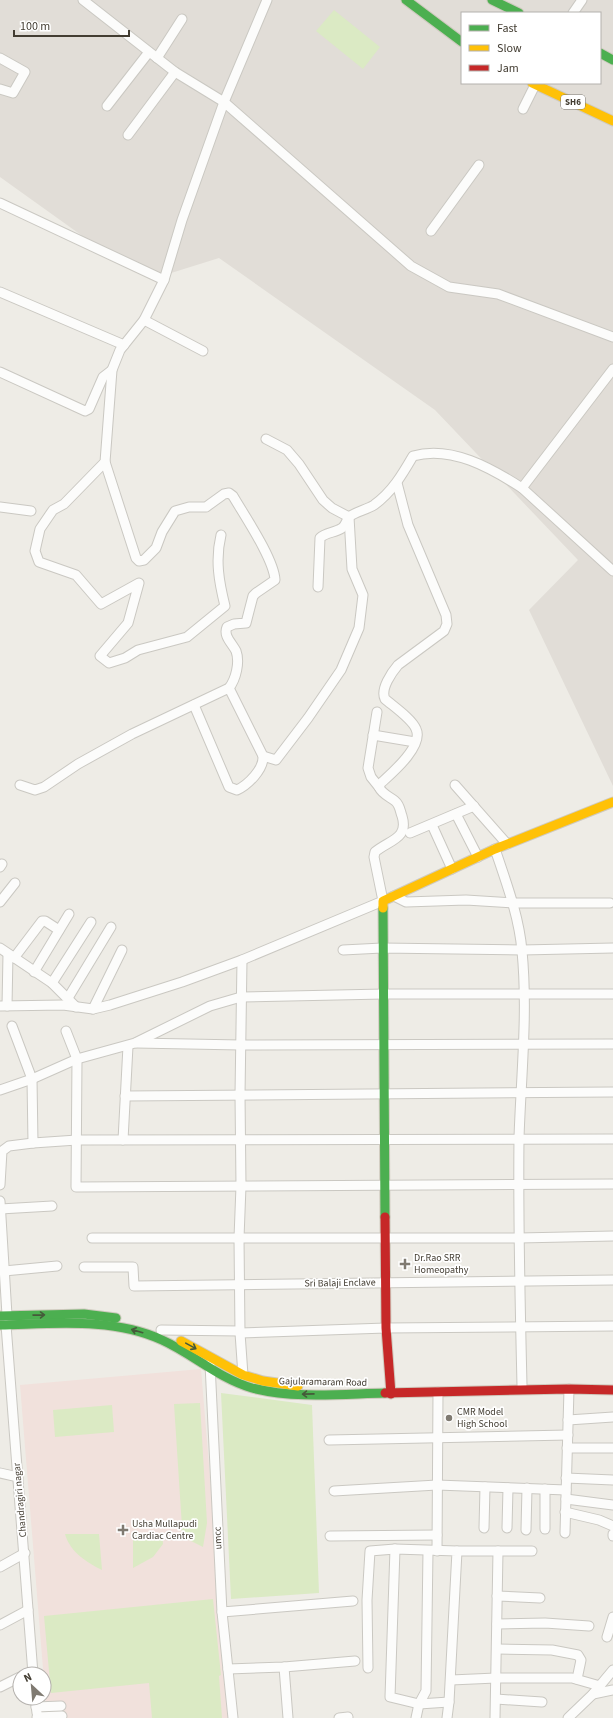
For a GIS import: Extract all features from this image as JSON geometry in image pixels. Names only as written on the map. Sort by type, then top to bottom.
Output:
[{"type":"main road","points":[[406,0],[461,41]]},
{"type":"main road","points":[[418,0],[461,33]]},
{"type":"main road","points":[[492,0],[517,12]]},
{"type":"main road","points":[[601,54],[613,60]]},
{"type":"main road","name":"SH6","points":[[536,84],[613,121]]},
{"type":"main road","name":"SH6","points":[[554,84],[613,112]]},
{"type":"main road","points":[[390,1390],[386,1328],[384,994],[382,948],[383,901],[495,849],[613,802]]},
{"type":"main road","name":"Gajularamaram Road","points":[[3,1316],[84,1314],[136,1322],[161,1330],[244,1375],[263,1381],[301,1386],[438,1392],[569,1389],[613,1390]]},
{"type":"main road","name":"Gajularamaram Road","points":[[3,1325],[80,1324],[107,1325],[133,1329],[155,1336],[172,1344],[210,1369],[251,1388],[273,1393],[303,1395],[522,1385],[613,1384]]},
{"type":"street","points":[[83,0],[176,72],[224,102],[411,266],[450,287],[498,294],[613,337]]},
{"type":"street","points":[[20,785],[35,790],[44,787],[78,764],[132,734],[229,688],[234,682],[237,655],[226,635],[227,627],[234,624],[246,623],[253,596],[275,580],[266,554],[258,538],[230,493],[224,494],[206,507],[189,507],[175,511],[162,532],[156,548],[144,560],[139,561],[136,558],[106,462],[112,370],[120,350],[144,320],[164,280],[182,220],[224,102],[267,0]]},
{"type":"street","points":[[575,12],[582,0]]},
{"type":"street","points":[[157,58],[182,19]]},
{"type":"street","points":[[107,106],[149,52]]},
{"type":"street","points":[[0,58],[25,72],[13,93],[0,89]]},
{"type":"street","points":[[128,135],[176,72]]},
{"type":"street","points":[[523,108],[534,84]]},
{"type":"street","points":[[431,231],[479,165]]},
{"type":"street","points":[[0,203],[164,280]]},
{"type":"street","points":[[0,292],[124,345]]},
{"type":"street","points":[[144,320],[203,351]]},
{"type":"street","points":[[522,488],[613,369]]},
{"type":"street","points":[[0,372],[85,411],[89,409],[103,377],[112,370]]},
{"type":"street","points":[[266,439],[287,450],[299,464],[323,500],[332,508],[349,517]]},
{"type":"street","points":[[318,587],[320,538],[324,535],[337,531],[344,526],[349,517],[372,506],[382,498],[397,483],[413,456],[424,453],[453,455],[472,461],[522,488],[613,571]]},
{"type":"street","points":[[106,462],[64,504],[53,510],[40,529],[35,551],[39,562],[76,575],[101,604],[139,583],[128,623],[100,656],[109,663],[125,658],[138,650],[187,637],[225,606],[218,578],[217,551],[221,535]]},
{"type":"street","points":[[379,787],[381,783],[405,761],[418,735],[416,729],[385,699],[384,692],[392,672],[398,665],[444,631],[447,624],[446,615],[408,525],[397,483]]},
{"type":"street","points":[[0,507],[31,511]]},
{"type":"street","points":[[263,756],[276,760],[308,718],[341,670],[360,628],[363,595],[352,569],[349,517]]},
{"type":"street","points":[[194,705],[228,787],[237,790],[242,788],[261,768],[263,756],[229,688]]},
{"type":"street","points":[[59,930],[42,921],[11,956],[3,1006],[63,1005],[93,1008],[110,1005],[182,982],[242,960],[383,901],[374,857],[375,852],[399,837],[403,829],[403,821],[399,805],[380,791],[379,787],[371,777],[368,768],[377,712]]},
{"type":"street","points":[[373,735],[415,742]]},
{"type":"street","points":[[455,785],[507,844]]},
{"type":"street","points":[[410,833],[474,806]]},
{"type":"street","points":[[456,814],[478,857]]},
{"type":"street","points":[[432,825],[452,870]]},
{"type":"street","points":[[495,849],[513,903],[522,950],[524,1044],[519,1139],[519,1238],[522,1385]]},
{"type":"street","points":[[0,902],[15,883]]},
{"type":"street","points":[[394,896],[406,902],[466,900],[513,903],[610,903]]},
{"type":"street","points":[[34,972],[69,914]]},
{"type":"street","points":[[52,983],[91,922]]},
{"type":"street","points":[[68,998],[111,928]]},
{"type":"street","points":[[0,948],[52,983],[76,1007]]},
{"type":"street","points":[[343,950],[382,948],[522,950],[613,948]]},
{"type":"street","points":[[93,1008],[122,950]]},
{"type":"street","points":[[242,960],[240,1095],[241,1186],[239,1238],[241,1285],[240,1332],[244,1375]]},
{"type":"street","points":[[0,1090],[32,1079],[78,1059],[131,1044],[210,1006],[241,997],[384,994],[613,994]]},
{"type":"street","points":[[12,1026],[32,1079],[33,1143]]},
{"type":"street","points":[[66,1031],[78,1059],[76,1187],[613,1184]]},
{"type":"street","points":[[131,1044],[613,1044]]},
{"type":"street","points":[[123,1140],[125,1096],[131,1044]]},
{"type":"street","points":[[125,1096],[613,1092]]},
{"type":"street","points":[[0,1185],[2,1151],[9,1146],[33,1143],[77,1140],[613,1139]]},
{"type":"street","points":[[0,1201],[4,1271],[3,1316]]},
{"type":"street","points":[[0,1209],[52,1206]]},
{"type":"street","points":[[92,1238],[519,1238],[613,1236]]},
{"type":"street","points":[[4,1271],[57,1266]]},
{"type":"street","name":"Sri Balaji Enclave","points":[[84,1267],[133,1267],[134,1286],[613,1280]]},
{"type":"street","name":"Chandragiri nagar","points":[[3,1325],[25,1553],[31,1666]]},
{"type":"street","points":[[161,1330],[240,1332],[386,1328],[613,1326]]},
{"type":"street","name":"umcc","points":[[211,1357],[210,1369],[222,1612],[234,1718]]},
{"type":"street","points":[[565,1532],[569,1389]]},
{"type":"street","points":[[416,1718],[419,1704],[426,1692],[432,1551],[437,1535],[438,1392]]},
{"type":"street","points":[[568,1420],[613,1417]]},
{"type":"street","points":[[329,1440],[568,1435]]},
{"type":"street","points":[[567,1448],[613,1448]]},
{"type":"street","points":[[0,1473],[18,1477]]},
{"type":"street","points":[[566,1478],[613,1480]]},
{"type":"street","points":[[334,1490],[437,1485],[485,1487],[503,1492],[566,1494],[613,1505]]},
{"type":"street","points":[[484,1528],[485,1487]]},
{"type":"street","points":[[503,1492],[507,1528]]},
{"type":"street","points":[[538,1492],[545,1529]]},
{"type":"street","points":[[526,1530],[538,1492]]},
{"type":"street","points":[[565,1512],[599,1520],[613,1526]]},
{"type":"street","points":[[330,1536],[437,1535]]},
{"type":"street","points":[[395,1549],[390,1697],[419,1704],[449,1702]]},
{"type":"street","points":[[368,1668],[367,1600],[370,1551],[395,1549],[432,1551],[532,1551]]},
{"type":"street","points":[[447,1718],[457,1551]]},
{"type":"street","points":[[495,1718],[498,1624],[498,1551]]},
{"type":"street","points":[[0,1566],[25,1553]]},
{"type":"street","points":[[497,1596],[540,1598]]},
{"type":"street","points":[[222,1612],[353,1601]]},
{"type":"street","points":[[0,1625],[28,1610]]},
{"type":"street","points":[[607,1637],[613,1617]]},
{"type":"street","points":[[498,1624],[589,1626]]},
{"type":"street","points":[[497,1649],[552,1650],[578,1654],[581,1660],[576,1679]]},
{"type":"street","points":[[228,1669],[284,1667],[355,1661]]},
{"type":"street","points":[[284,1667],[288,1718]]},
{"type":"street","points":[[568,1718],[593,1694],[613,1670]]},
{"type":"street","points":[[450,1680],[496,1678],[572,1678],[600,1686]]},
{"type":"street","points":[[0,1687],[12,1681]]},
{"type":"street","points":[[593,1694],[613,1690]]},
{"type":"street","points":[[496,1699],[542,1702]]},
{"type":"street","points":[[52,1705],[61,1706]]},
{"type":"street","points":[[36,1706],[37,1718],[62,1716]]},
{"type":"shaded area","points":[[0,0],[613,0],[613,786],[529,610],[578,560],[435,410],[219,258],[152,279],[95,245],[0,177]]},
{"type":"shaded area","name":"Usha Mullapudi Cardiac Centre","points":[[201,1369],[230,1718],[47,1718],[46,1706],[52,1706],[52,1666],[43,1666],[20,1385]]},
{"type":"green space","points":[[334,10],[380,47],[363,69],[316,31]]},
{"type":"green space","points":[[221,1393],[312,1405],[319,1593],[231,1599]]},
{"type":"green space","points":[[200,1403],[207,1523],[203,1547],[181,1536],[182,1527],[174,1404]]},
{"type":"green space","points":[[112,1405],[114,1432],[55,1437],[53,1410]]},
{"type":"green space","points":[[162,1533],[163,1544],[153,1557],[133,1568],[133,1536]]},
{"type":"green space","points":[[65,1534],[99,1534],[102,1570],[79,1556],[67,1540]]},
{"type":"green space","points":[[213,1599],[221,1675],[219,1676],[222,1718],[152,1718],[149,1683],[52,1693],[52,1666],[49,1666],[44,1616]]},
{"type":"traffic: fast","points":[[406,0],[461,41]]},
{"type":"traffic: fast","points":[[492,0],[517,12]]},
{"type":"traffic: fast","points":[[601,54],[613,60]]},
{"type":"traffic: fast","points":[[383,908],[385,1217]]},
{"type":"traffic: fast","points":[[0,1316],[84,1314],[116,1318]]},
{"type":"traffic: fast","points":[[0,1325],[61,1323],[103,1325],[123,1328],[162,1340],[228,1378],[252,1388],[285,1394],[301,1395],[385,1393]]},
{"type":"traffic: slow","points":[[534,84],[613,121]]},
{"type":"traffic: slow","points":[[383,908],[383,901],[495,849],[613,802]]},
{"type":"traffic: slow","points":[[181,1341],[243,1375],[263,1381],[298,1386]]},
{"type":"traffic: jam","points":[[385,1217],[386,1328],[391,1394]]},
{"type":"traffic: jam","points":[[385,1393],[569,1389],[613,1390]]},
{"type":"place","name":"Dr.Rao SRR Homeopathy","points":[[405,1264]]},
{"type":"place","name":"CMR Model High School","points":[[449,1418]]},
{"type":"place","name":"Usha Mullapudi Cardiac Centre","points":[[123,1530]]}]
